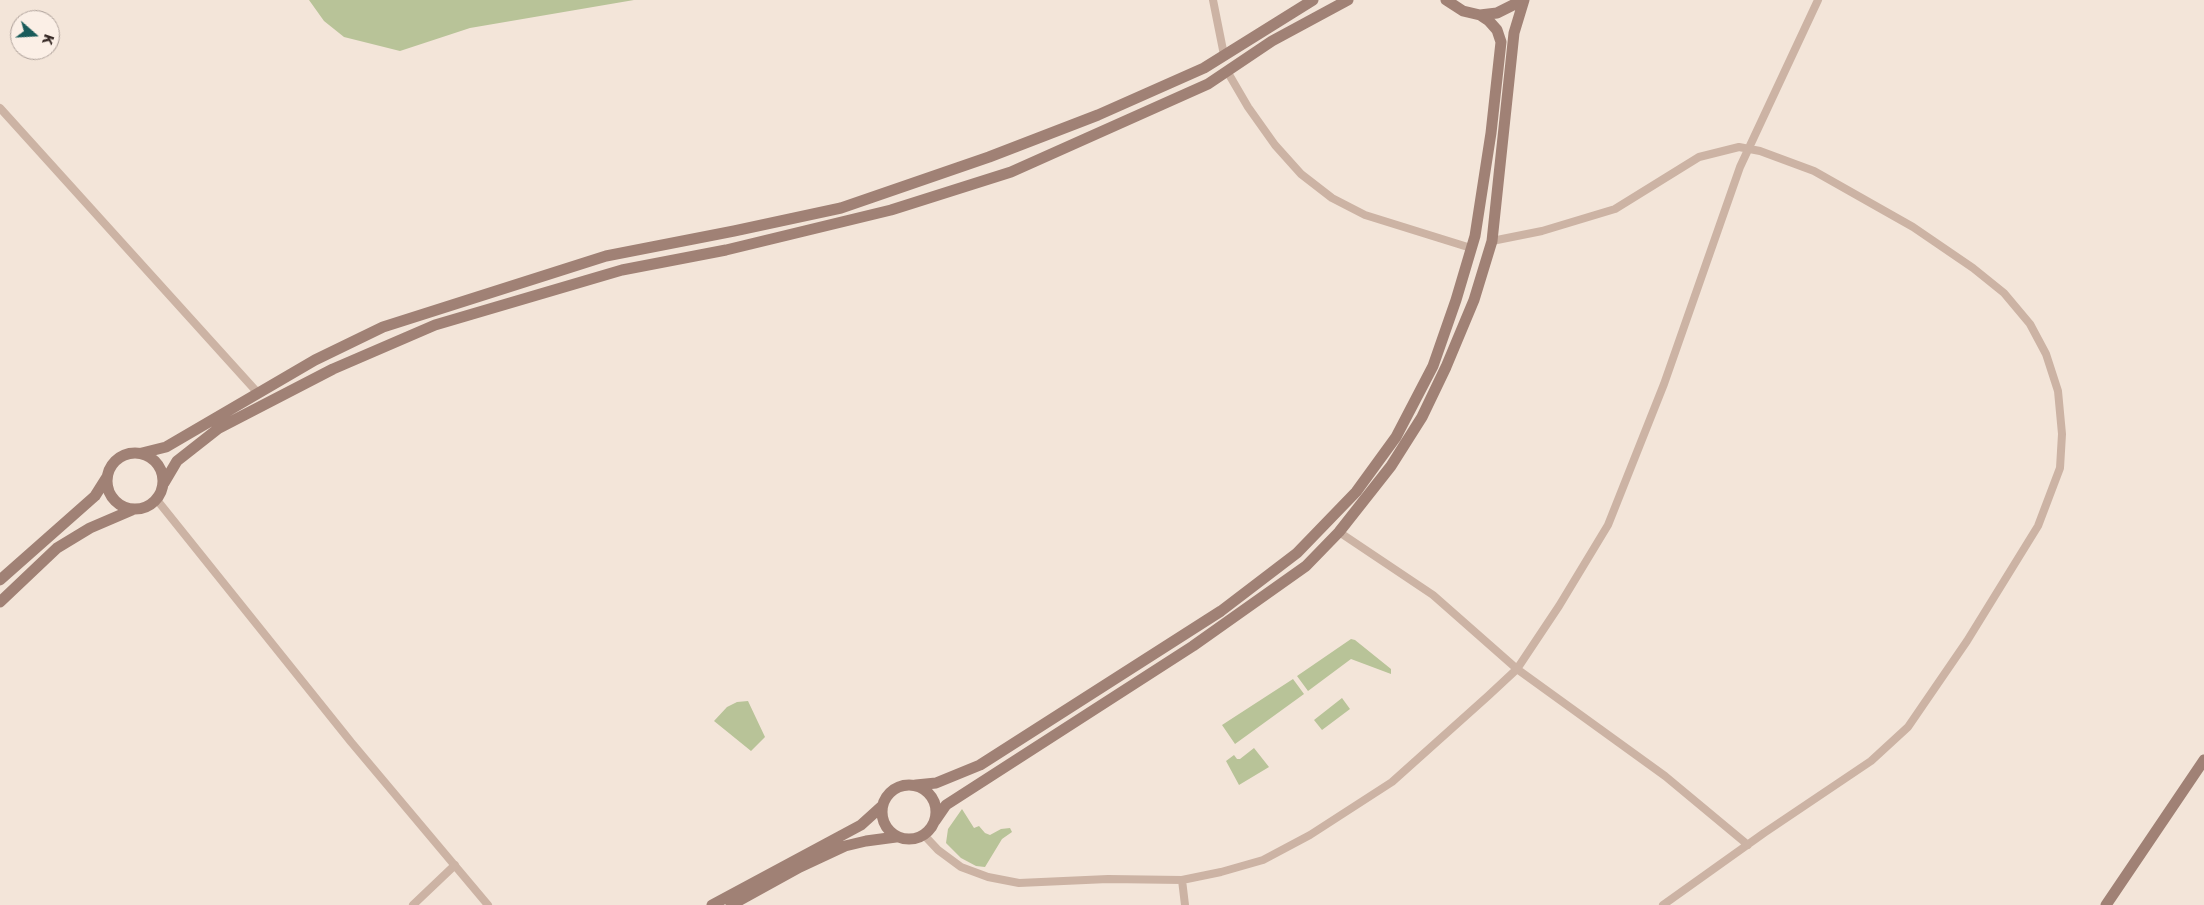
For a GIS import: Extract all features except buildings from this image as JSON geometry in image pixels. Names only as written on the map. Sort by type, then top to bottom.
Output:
[{"type":"street","points":[[1213,0],[1224,55]]},
{"type":"street","points":[[0,580],[95,496],[115,461],[123,455],[142,453],[166,447],[257,392],[315,360],[383,327],[606,256],[841,208],[989,157],[1098,115],[1204,68],[1313,0]]},
{"type":"street","points":[[164,482],[177,461],[219,428],[333,369],[435,325],[622,270],[726,250],[892,210],[1012,172],[1208,84],[1272,41],[1348,0]]},
{"type":"street","points":[[1446,0],[1462,11],[1480,15],[1497,13],[1513,6],[1519,0]]},
{"type":"street","points":[[882,806],[883,824],[896,837],[905,840],[915,839],[924,835],[946,805],[1108,702],[1244,611],[1306,566],[1338,532],[1391,466],[1422,416],[1446,367],[1474,300],[1492,241],[1514,33],[1524,0]]},
{"type":"street","points":[[924,835],[938,850],[961,867],[988,877],[1019,883],[1182,880],[1221,872],[1263,860],[1310,835],[1392,782],[1517,669],[1559,606],[1608,526],[1664,384],[1747,149],[1818,0]]},
{"type":"street","points":[[916,786],[936,783],[980,765],[1222,611],[1297,553],[1356,492],[1396,437],[1433,366],[1456,300],[1471,248],[1491,133],[1501,42],[1496,30],[1489,21],[1480,15]]},
{"type":"street","points":[[1227,71],[1248,107],[1275,145],[1301,174],[1332,198],[1365,215],[1471,248]]},
{"type":"street","points":[[0,108],[257,392]]},
{"type":"street","points":[[1492,241],[1542,231],[1614,209],[1699,157],[1739,147],[1760,151],[1814,171],[1913,227],[1973,268],[2004,293],[2030,324],[2046,354],[2058,391],[2062,434],[2060,468],[2038,526],[1967,641],[1908,727],[1871,761],[1748,844],[1663,905]]},
{"type":"street","points":[[0,602],[57,548],[90,528],[132,510],[149,506],[157,500],[162,492],[163,473],[151,457],[142,453]]},
{"type":"street","points":[[107,477],[107,486],[116,502],[132,510]]},
{"type":"street","points":[[157,500],[350,742],[488,905]]},
{"type":"street","points":[[1338,532],[1433,595],[1517,669],[1665,776],[1748,844]]},
{"type":"street","points":[[2106,905],[2204,760]]},
{"type":"street","points":[[712,905],[861,825],[882,806],[891,791],[907,784],[916,786],[930,795],[936,811],[935,821]]},
{"type":"street","points":[[731,905],[800,867],[844,846],[881,838],[896,837]]},
{"type":"street","points":[[413,905],[455,865]]},
{"type":"street","points":[[1182,880],[1185,905]]},
{"type":"green space","points":[[309,0],[634,0],[470,28],[400,51],[344,37],[324,21]]},
{"type":"green space","points":[[1351,639],[1355,640],[1391,669],[1391,674],[1351,659],[1308,691],[1297,676]]},
{"type":"green space","points":[[1293,679],[1304,694],[1235,744],[1222,725]]},
{"type":"green space","points":[[1342,698],[1350,709],[1322,730],[1314,720]]},
{"type":"green space","points":[[748,701],[765,737],[751,751],[714,721],[727,707],[737,702]]},
{"type":"green space","points":[[1254,748],[1269,767],[1239,785],[1226,761],[1234,755],[1237,759],[1240,759]]},
{"type":"green space","points":[[962,809],[974,828],[979,826],[985,833],[990,835],[1001,829],[1010,828],[1012,832],[1002,839],[985,867],[976,866],[961,858],[946,843],[948,829]]}]
